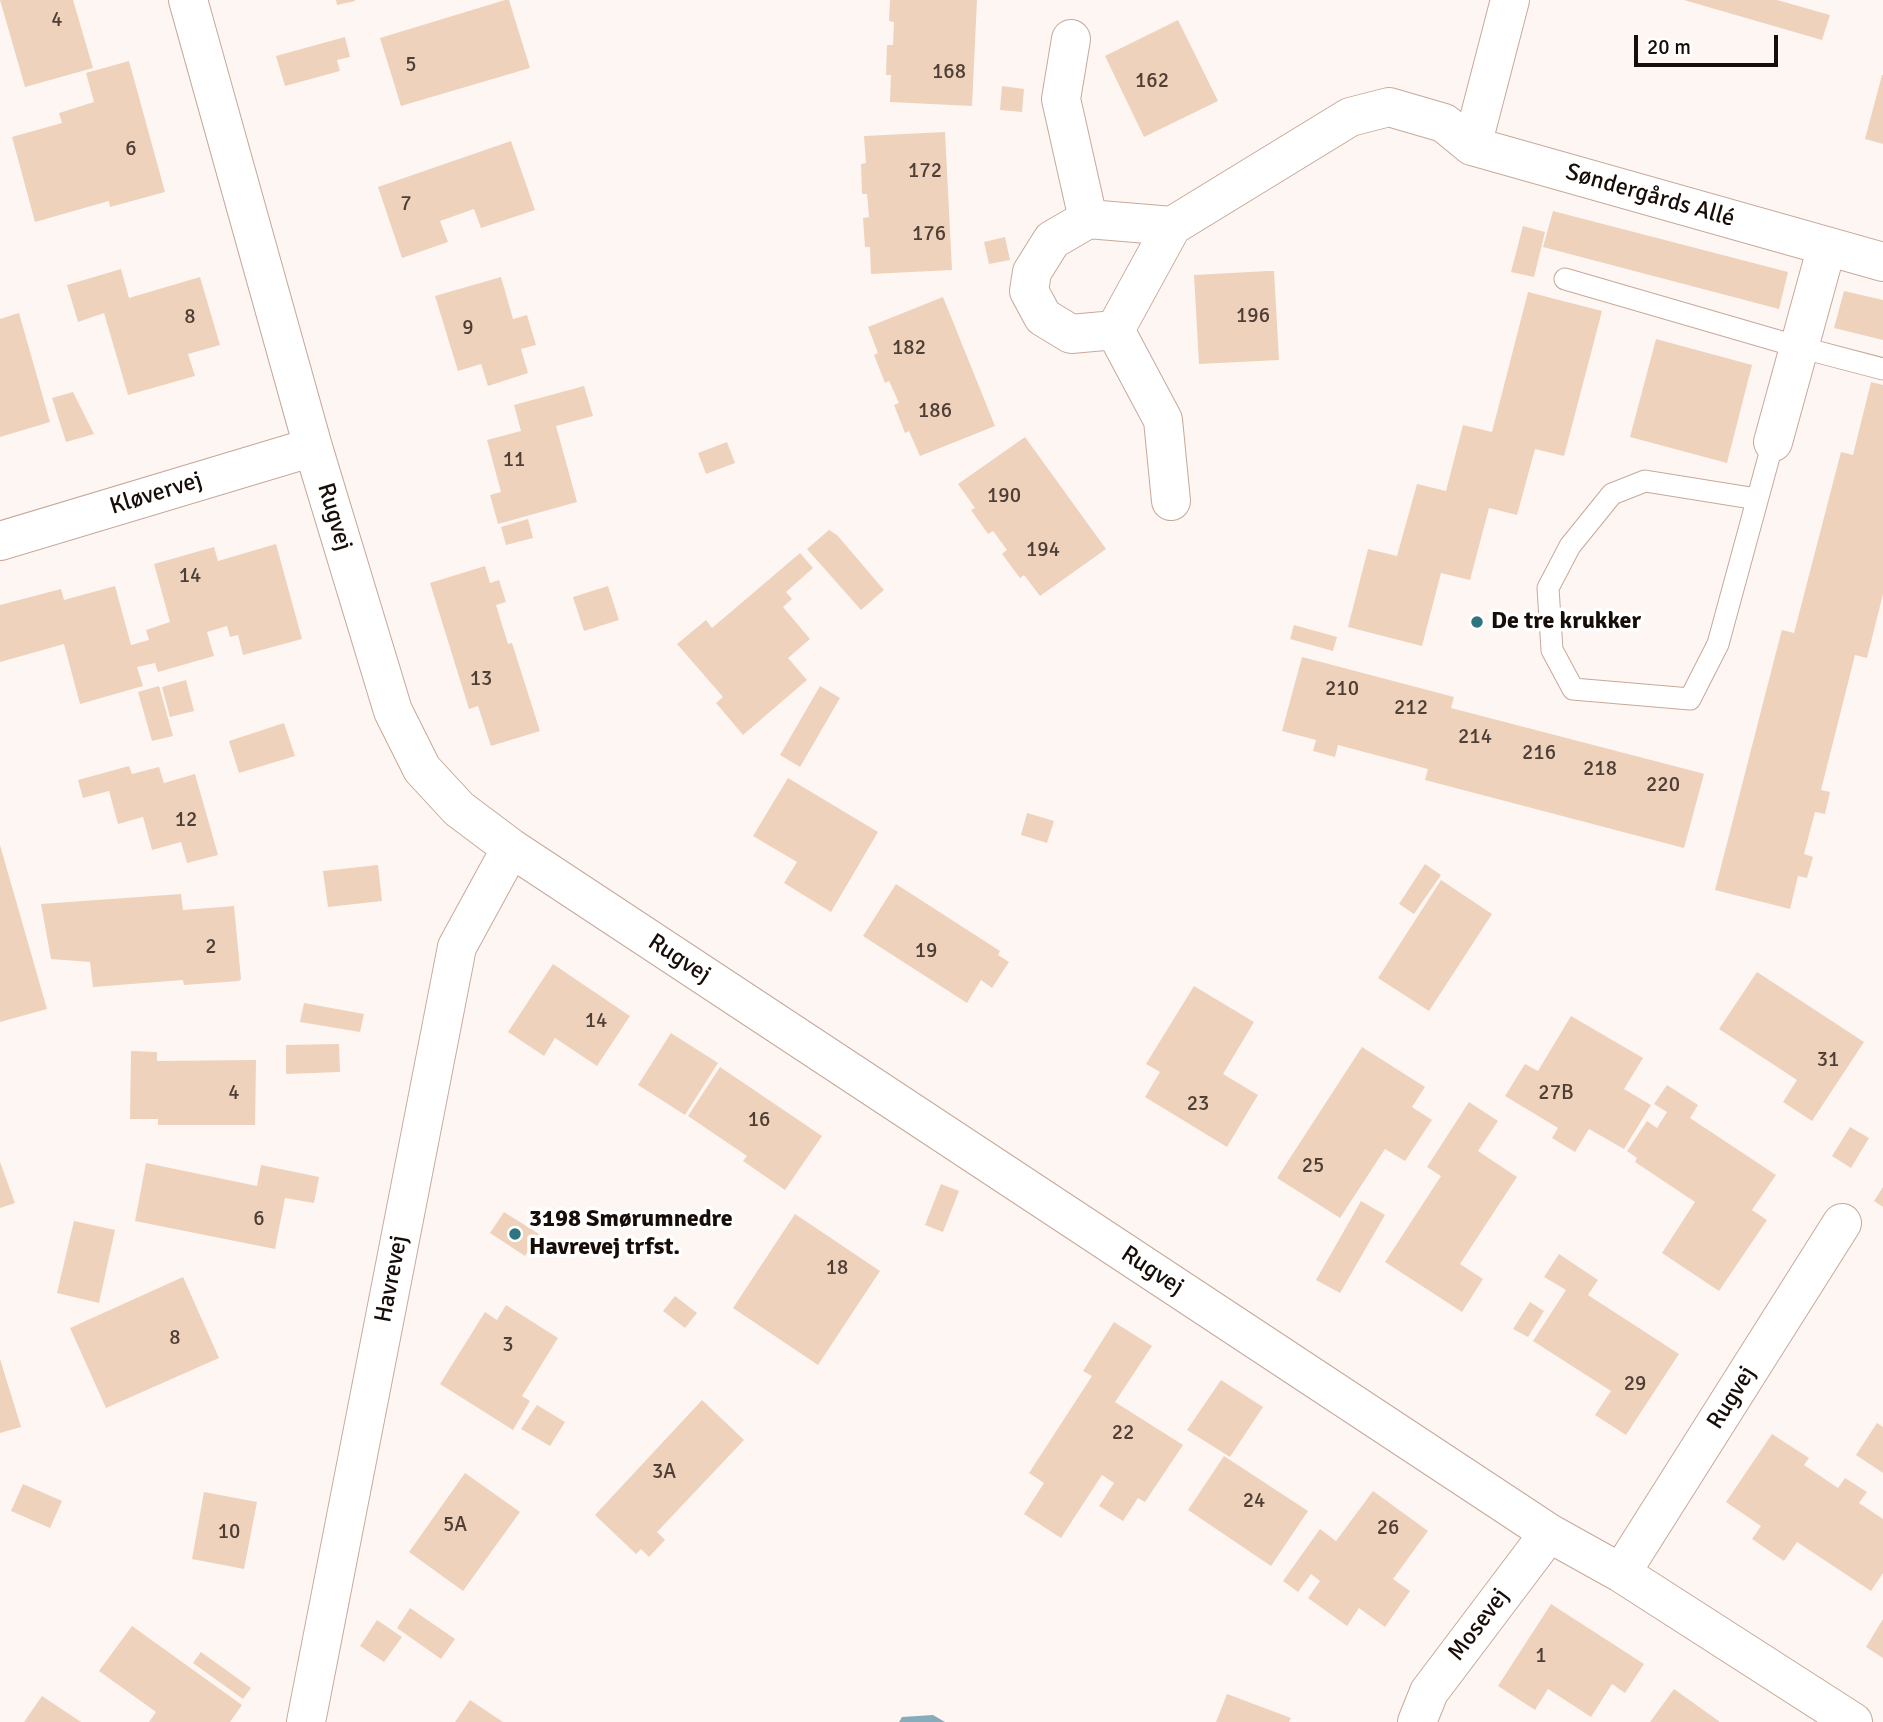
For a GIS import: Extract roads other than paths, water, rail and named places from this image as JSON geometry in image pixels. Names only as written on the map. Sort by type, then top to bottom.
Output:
[{"type":"street","name":"Rugvej","points":[[188,0],[313,447],[393,710],[422,769],[459,809],[511,848],[1549,1532],[1621,1573],[1853,1722]]},
{"type":"street","points":[[1472,146],[1510,0]]},
{"type":"street","points":[[1071,39],[1061,99],[1088,219]]},
{"type":"street","name":"Søndergårds Allé","points":[[1115,330],[1172,226],[1350,117],[1389,107],[1444,123],[1472,146],[1883,262]]},
{"type":"street","points":[[1171,501],[1163,420],[1115,330],[1071,334],[1043,317],[1029,291],[1032,272],[1052,240],[1088,219],[1172,226]]},
{"type":"street","points":[[1773,442],[1827,246]]},
{"type":"street","name":"Kløvervej","points":[[0,541],[313,447]]},
{"type":"street","name":"Havrevej","points":[[306,1722],[457,947],[511,848]]},
{"type":"street","name":"Rugvej","points":[[1621,1573],[1842,1223]]},
{"type":"street","name":"Mosevej","points":[[1417,1722],[1429,1692],[1549,1532]]},
{"type":"lane","points":[[1565,279],[1883,369]]},
{"type":"lane","points":[[1757,499],[1645,481],[1612,494],[1570,546],[1548,588],[1552,650],[1573,689],[1690,699],[1718,644],[1773,442]]},
{"type":"water","points":[[933,1715],[945,1722],[899,1722],[902,1717]]},
{"type":"place","name":"De tre krukker","points":[[1477,622]]},
{"type":"place","name":"3198 Smørumnedre Havrevej trfst.","points":[[515,1234]]}]
